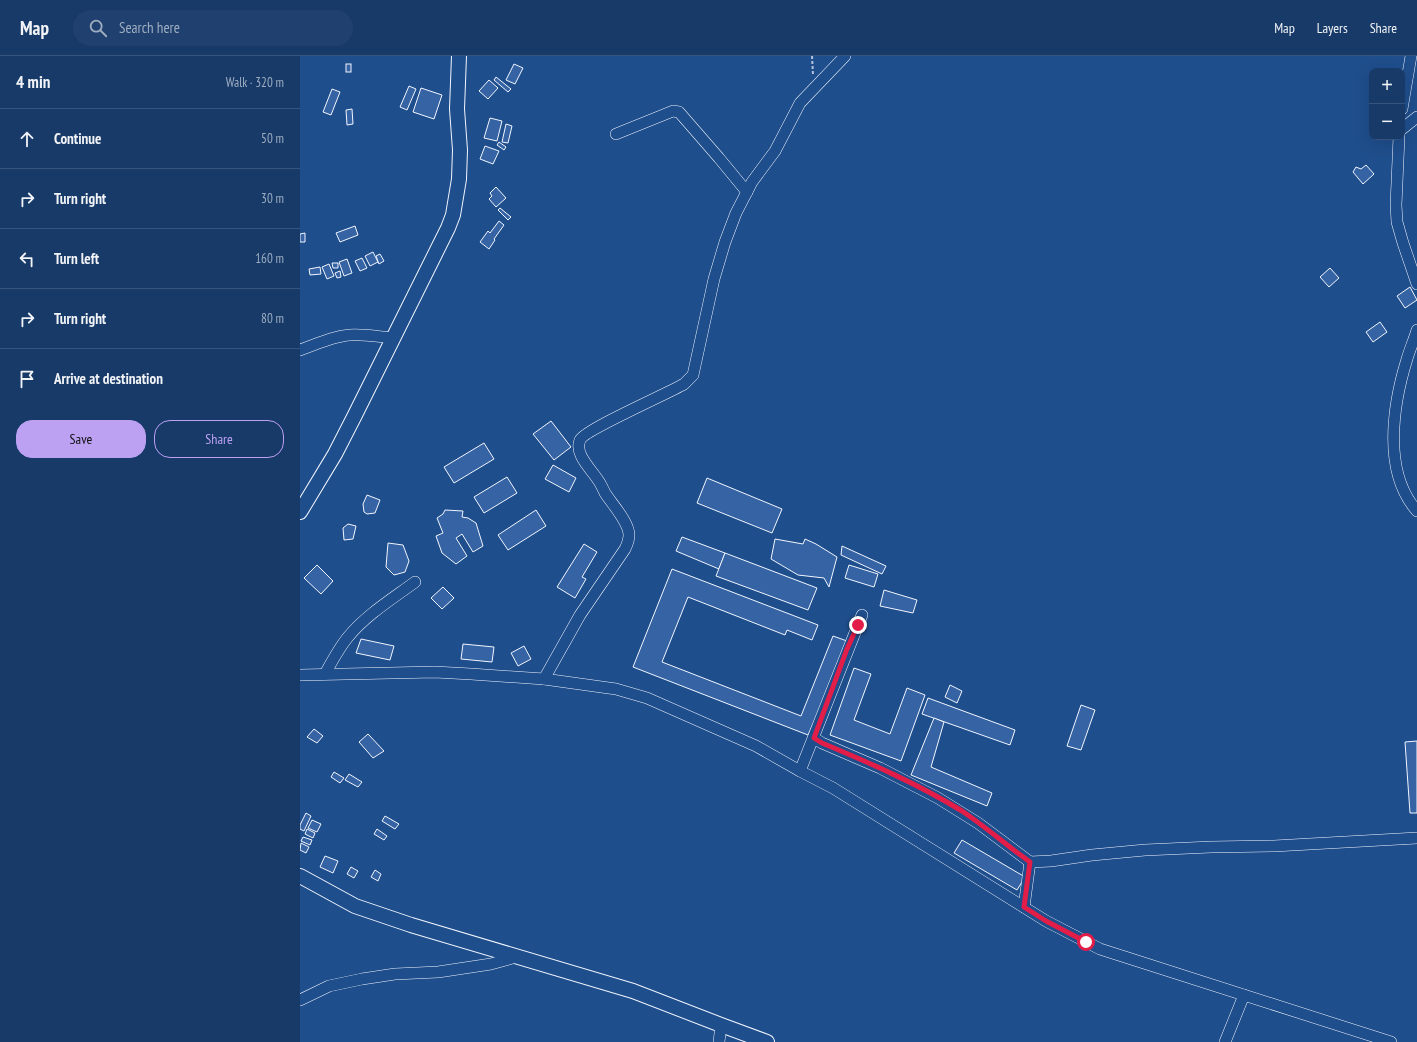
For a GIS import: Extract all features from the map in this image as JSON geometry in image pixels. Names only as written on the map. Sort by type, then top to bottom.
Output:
[{"type":"main road","points":[[300,512],[338,447],[448,228],[459,179],[460,160],[457,109],[459,56]]},
{"type":"main road","points":[[300,876],[355,906],[411,925],[633,991],[720,1026],[767,1042]]},
{"type":"street","points":[[544,679],[580,615],[628,543],[629,536],[626,524],[582,458],[579,450],[579,441],[582,437],[602,425],[684,384],[694,375],[714,279],[734,219],[752,182],[775,151],[800,103],[845,56]]},
{"type":"street","points":[[1403,104],[1411,56]]},
{"type":"street","points":[[616,134],[673,111],[679,112],[747,192]]},
{"type":"street","points":[[1405,127],[1417,117]]},
{"type":"street","points":[[1399,140],[1396,205],[1398,222],[1403,243],[1417,284]]},
{"type":"street","points":[[1417,330],[1407,358],[1397,399],[1394,442],[1398,476],[1406,495],[1417,511]]},
{"type":"street","points":[[300,350],[330,339],[353,334],[394,338]]},
{"type":"street","points":[[325,674],[340,648],[362,622],[415,582]]},
{"type":"street","points":[[800,771],[814,738],[847,649],[862,615]]},
{"type":"street","points":[[300,674],[435,672],[544,679],[616,689],[647,698],[756,746],[833,788],[1046,921],[1100,949],[1273,1003],[1391,1042]]},
{"type":"street","points":[[814,738],[822,743],[880,768],[955,808],[978,823],[1030,862],[1145,850],[1274,846],[1417,838]]},
{"type":"street","points":[[1024,907],[1030,862]]},
{"type":"street","points":[[300,1000],[329,986],[362,979],[395,974],[438,972],[491,964],[516,957]]},
{"type":"street","points":[[1225,1042],[1244,995]]},
{"type":"street","points":[[719,1042],[720,1026]]},
{"type":"path","points":[[812,56],[812,90]]},
{"type":"building","points":[[346,64],[351,64],[351,72],[346,72]]},
{"type":"building","points":[[514,64],[523,68],[515,84],[506,80]]},
{"type":"building","points":[[496,77],[511,89],[508,92],[494,80]]},
{"type":"building","points":[[489,80],[498,88],[488,99],[479,91]]},
{"type":"building","points":[[409,86],[416,89],[407,110],[400,107]]},
{"type":"building","points":[[421,88],[442,95],[434,119],[413,112]]},
{"type":"building","points":[[332,89],[340,92],[331,115],[323,112]]},
{"type":"building","points":[[352,109],[353,124],[347,125],[346,110]]},
{"type":"building","points":[[490,118],[502,121],[497,141],[484,138]]},
{"type":"building","points":[[506,124],[512,126],[508,143],[502,142]]},
{"type":"building","points":[[499,142],[506,147],[504,150],[497,145]]},
{"type":"building","points":[[485,146],[499,151],[493,164],[480,159]]},
{"type":"building","points":[[1366,165],[1374,174],[1363,184],[1353,172],[1356,167],[1361,169]]},
{"type":"building","points":[[496,187],[506,198],[496,207],[489,199],[492,196],[490,193]]},
{"type":"building","points":[[500,208],[511,217],[508,220],[498,210]]},
{"type":"building","points":[[499,221],[504,225],[489,249],[480,242],[488,231],[490,233]]},
{"type":"building","points":[[355,226],[358,235],[340,242],[336,233]]},
{"type":"building","points":[[305,233],[305,242],[300,242],[300,234]]},
{"type":"building","points":[[373,252],[378,262],[370,266],[365,256]]},
{"type":"building","points":[[380,254],[384,261],[379,264],[376,256]]},
{"type":"building","points":[[362,258],[367,268],[360,271],[355,261]]},
{"type":"building","points":[[347,259],[352,273],[344,276],[339,262]]},
{"type":"building","points":[[332,263],[338,263],[338,268],[333,268]]},
{"type":"building","points":[[329,264],[334,276],[327,279],[322,267]]},
{"type":"building","points":[[320,267],[321,274],[310,275],[309,269]]},
{"type":"building","points":[[1330,268],[1339,278],[1329,287],[1320,277]]},
{"type":"building","points":[[340,271],[341,277],[337,278],[335,273]]},
{"type":"building","points":[[1410,287],[1417,300],[1405,308],[1397,296]]},
{"type":"building","points":[[1380,322],[1387,332],[1373,342],[1366,332]]},
{"type":"building","points":[[551,421],[571,447],[554,460],[533,434]]},
{"type":"building","points":[[484,443],[494,459],[454,483],[444,467]]},
{"type":"building","points":[[553,465],[576,478],[569,492],[545,479]]},
{"type":"building","points":[[507,477],[517,493],[484,513],[474,497]]},
{"type":"building","points":[[707,478],[782,509],[772,533],[697,503]]},
{"type":"building","points":[[367,495],[380,500],[375,513],[367,514],[364,512],[363,504]]},
{"type":"building","points":[[445,510],[463,511],[462,517],[468,518],[476,523],[483,546],[473,552],[462,534],[456,538],[467,556],[456,564],[442,553],[436,536],[443,533],[437,518],[443,514]]},
{"type":"building","points":[[536,510],[546,526],[508,550],[498,535]]},
{"type":"building","points":[[348,524],[356,526],[353,539],[344,540],[343,528]]},
{"type":"building","points":[[682,537],[725,553],[719,569],[676,551]]},
{"type":"building","points":[[775,539],[803,544],[805,539],[837,557],[829,587],[824,578],[798,575],[771,559]]},
{"type":"building","points":[[388,543],[403,545],[409,561],[405,572],[394,575],[386,567]]},
{"type":"building","points":[[584,544],[597,552],[582,577],[586,579],[575,598],[557,587]]},
{"type":"building","points":[[842,546],[886,566],[882,574],[841,555]]},
{"type":"building","points":[[725,553],[817,588],[808,610],[716,576]]},
{"type":"building","points":[[317,565],[333,581],[321,594],[304,578]]},
{"type":"building","points":[[849,565],[878,574],[874,587],[845,578]]},
{"type":"building","points":[[672,569],[818,625],[812,640],[787,630],[785,635],[688,597],[662,662],[801,716],[833,636],[847,641],[847,649],[808,735],[633,667]]},
{"type":"building","points":[[443,587],[454,598],[442,609],[431,598]]},
{"type":"building","points":[[884,590],[917,600],[913,613],[880,606]]},
{"type":"building","points":[[361,639],[394,646],[390,660],[356,653]]},
{"type":"building","points":[[463,644],[494,647],[492,662],[461,659]]},
{"type":"building","points":[[524,646],[531,659],[518,666],[511,653]]},
{"type":"building","points":[[854,668],[871,674],[854,720],[890,734],[907,688],[925,695],[901,761],[830,735]]},
{"type":"building","points":[[950,685],[962,691],[957,703],[945,697]]},
{"type":"building","points":[[928,698],[1015,730],[1010,745],[922,714]]},
{"type":"building","points":[[1081,705],[1095,710],[1081,750],[1067,746]]},
{"type":"building","points":[[934,718],[944,722],[931,767],[992,793],[987,806],[911,775]]},
{"type":"building","points":[[314,729],[323,736],[317,743],[307,737]]},
{"type":"building","points":[[368,734],[384,751],[373,758],[359,742]]},
{"type":"building","points":[[1417,741],[1417,813],[1410,813],[1405,742]]},
{"type":"building","points":[[334,772],[344,778],[340,783],[331,777]]},
{"type":"building","points":[[349,774],[362,782],[358,787],[345,780]]},
{"type":"building","points":[[306,813],[311,816],[304,831],[300,829],[300,825]]},
{"type":"building","points":[[385,816],[399,824],[395,829],[382,821]]},
{"type":"building","points":[[312,820],[321,824],[317,832],[308,828]]},
{"type":"building","points":[[307,829],[315,833],[313,838],[305,834]]},
{"type":"building","points":[[377,829],[387,836],[384,840],[374,834]]},
{"type":"building","points":[[303,837],[312,840],[310,845],[301,841]]},
{"type":"building","points":[[962,840],[1025,877],[1017,890],[954,853]]},
{"type":"building","points":[[301,843],[309,847],[306,853],[300,850]]},
{"type":"building","points":[[325,856],[338,861],[333,873],[320,867]]},
{"type":"building","points":[[351,867],[358,871],[354,878],[347,874]]},
{"type":"building","points":[[375,870],[381,874],[378,881],[371,877]]},
{"type":"route","points":[[858,625],[847,649],[814,738],[822,743],[901,778],[950,804],[1030,862],[1024,907],[1046,921],[1086,942]]}]
